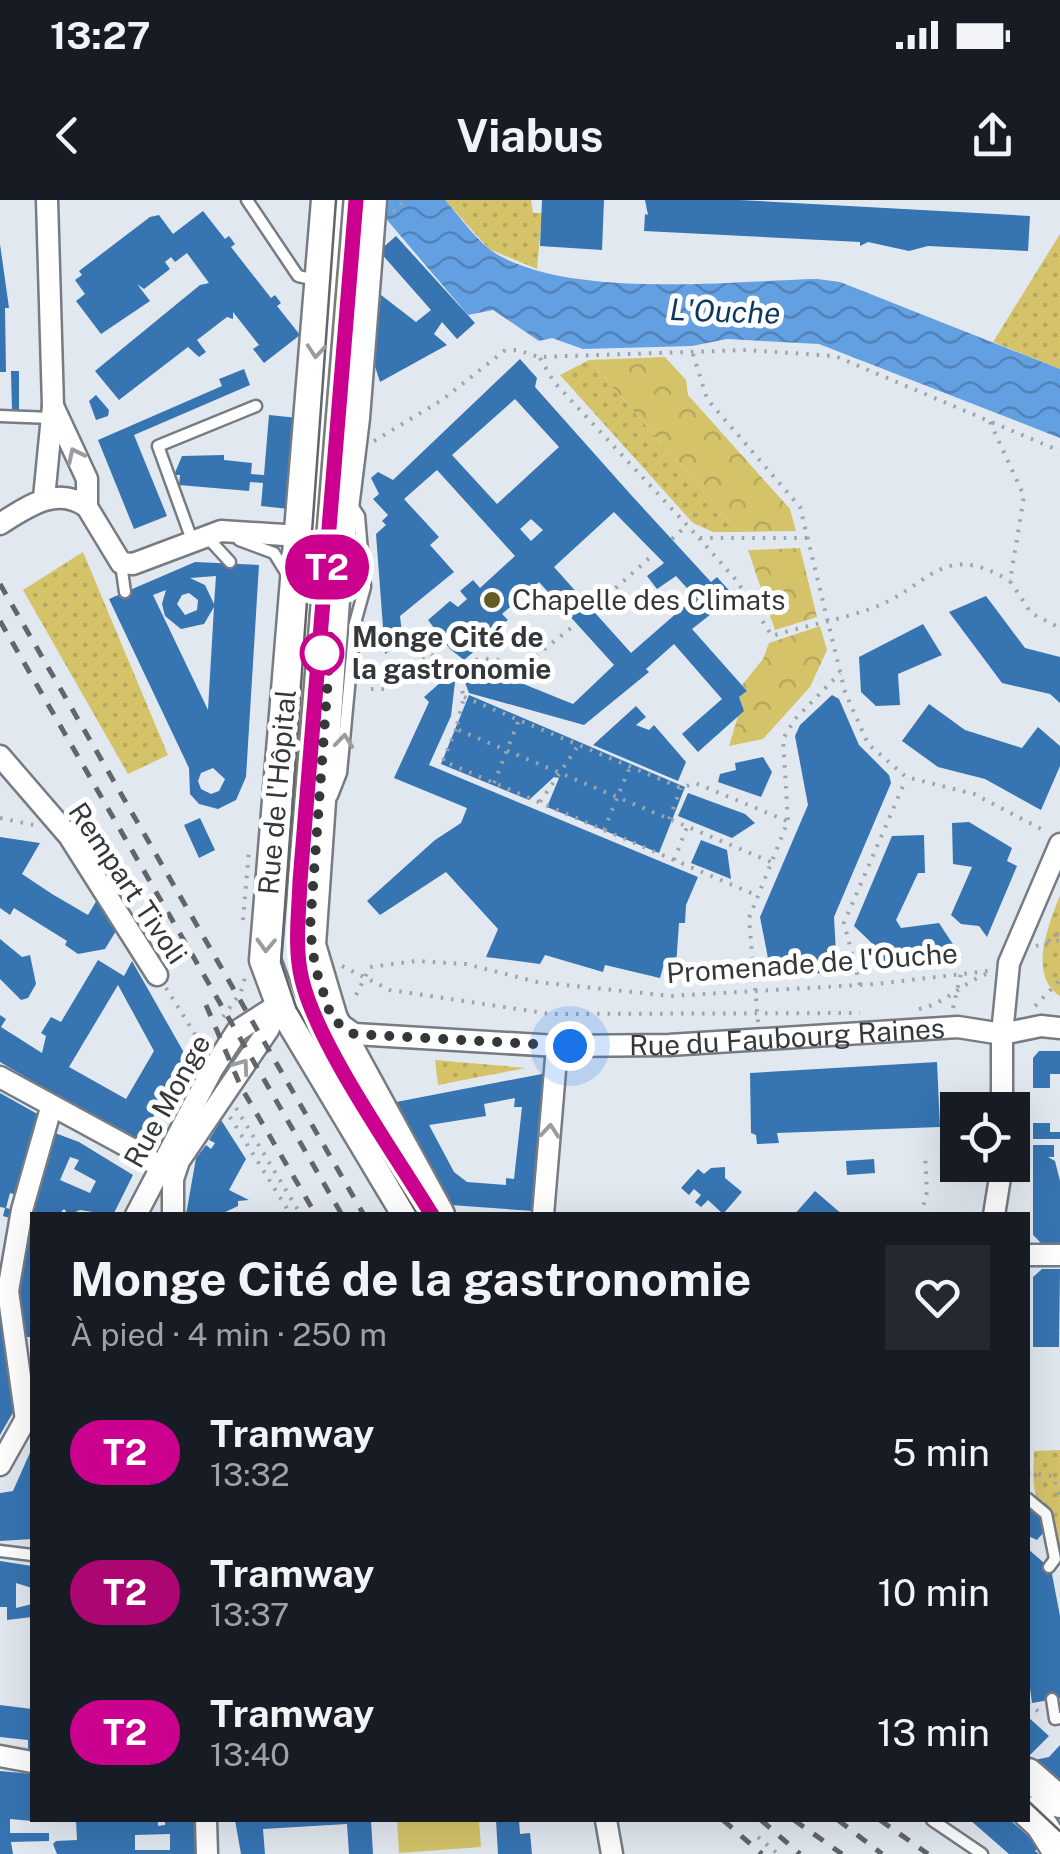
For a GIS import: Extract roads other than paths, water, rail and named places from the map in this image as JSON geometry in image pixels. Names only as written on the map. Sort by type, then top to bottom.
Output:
[{"type":"main road","name":"Rue de l'Hôpital","points":[[371,201],[354,418],[343,493],[328,538],[294,602],[265,960],[281,1002],[406,1212]]},
{"type":"main road","name":"Rue de l'Hôpital","points":[[326,209],[322,281],[328,538],[310,945],[332,1019],[434,1212]]},
{"type":"main road","name":"Rue du Faubourg Raines","points":[[281,1002],[332,1019]]},
{"type":"main road","points":[[1030,1776],[1060,1802]]},
{"type":"main road","points":[[1030,1814],[1042,1824],[1060,1854]]},
{"type":"street","points":[[44,498],[52,412],[46,200]]},
{"type":"street","points":[[52,412],[87,479],[88,507]]},
{"type":"street","points":[[0,524],[44,498],[70,498],[88,507],[127,563],[234,530],[328,538]]},
{"type":"street","name":"Rempart Tivoli","points":[[0,756],[69,836],[157,975]]},
{"type":"street","points":[[1002,1092],[1002,1034],[1010,957],[1060,841]]},
{"type":"street","name":"Rue Monge","points":[[167,1174],[237,1030],[281,1002]]},
{"type":"street","name":"Rue Monge","points":[[145,1212],[268,1030],[281,1002]]},
{"type":"street","name":"Rue du Faubourg Raines","points":[[332,1019],[354,1034],[558,1046],[759,1042],[958,1027],[1002,1034],[1041,1026],[1060,1028]]},
{"type":"street","points":[[543,1212],[558,1046]]},
{"type":"street","points":[[0,1077],[145,1156],[167,1174],[173,1212]]},
{"type":"street","points":[[0,1465],[29,1413],[24,1348],[8,1291],[22,1210],[51,1108]]},
{"type":"street","points":[[994,1212],[999,1182]]},
{"type":"street","points":[[1030,1255],[1060,1255]]},
{"type":"street","points":[[0,1756],[30,1762]]},
{"type":"street","points":[[206,1822],[207,1854]]},
{"type":"street","points":[[606,1822],[612,1854]]},
{"type":"lane","points":[[247,200],[298,276],[322,281]]},
{"type":"lane","points":[[226,562],[202,539],[158,446],[256,406]]},
{"type":"lane","points":[[0,416],[52,412]]},
{"type":"lane","points":[[202,539],[237,540],[274,553],[283,563],[294,602]]},
{"type":"lane","points":[[127,563],[130,590]]},
{"type":"lane","points":[[281,1002],[317,1041],[416,1212]]},
{"type":"lane","points":[[1030,1501],[1046,1514],[1054,1559],[1048,1567]]},
{"type":"lane","points":[[0,1552],[30,1556]]},
{"type":"lane","points":[[1052,1699],[1055,1719],[1060,1718]]},
{"type":"lane","points":[[1030,1788],[1060,1814]]},
{"type":"lane","points":[[1030,1803],[1060,1831]]},
{"type":"lane","points":[[935,1822],[982,1854]]},
{"type":"water","name":"L'Ouche","points":[[370,200],[445,200],[498,255],[531,269],[569,278],[654,284],[817,279],[840,282],[1060,369],[1060,438],[819,344],[727,339],[692,346],[583,349],[552,338],[539,341],[493,310],[468,315]]},
{"type":"tram line","points":[[336,200],[281,962],[296,1007],[416,1212]]},
{"type":"tram line","points":[[321,1025],[302,982],[300,881],[356,200]]},
{"type":"tram line","name":"T2","points":[[356,200],[322,656],[300,881],[299,957],[302,982],[336,1054],[430,1212]]},
{"type":"tram line","points":[[1030,1803],[1060,1831]]},
{"type":"railway","points":[[0,584],[362,1212]]},
{"type":"railway","points":[[0,621],[340,1212]]},
{"type":"railway","points":[[206,1005],[241,1087],[314,1212]]},
{"type":"railway","points":[[725,1822],[762,1854]]},
{"type":"railway","points":[[763,1822],[800,1854]]},
{"type":"railway","points":[[797,1822],[842,1854]]},
{"type":"railway","points":[[841,1822],[882,1854]]},
{"type":"railway","points":[[883,1822],[928,1854]]},
{"type":"place","name":"Chapelle des Climats","points":[[492,600]]},
{"type":"place","name":"Monge Cité de la gastronomie","points":[[322,653]]}]
